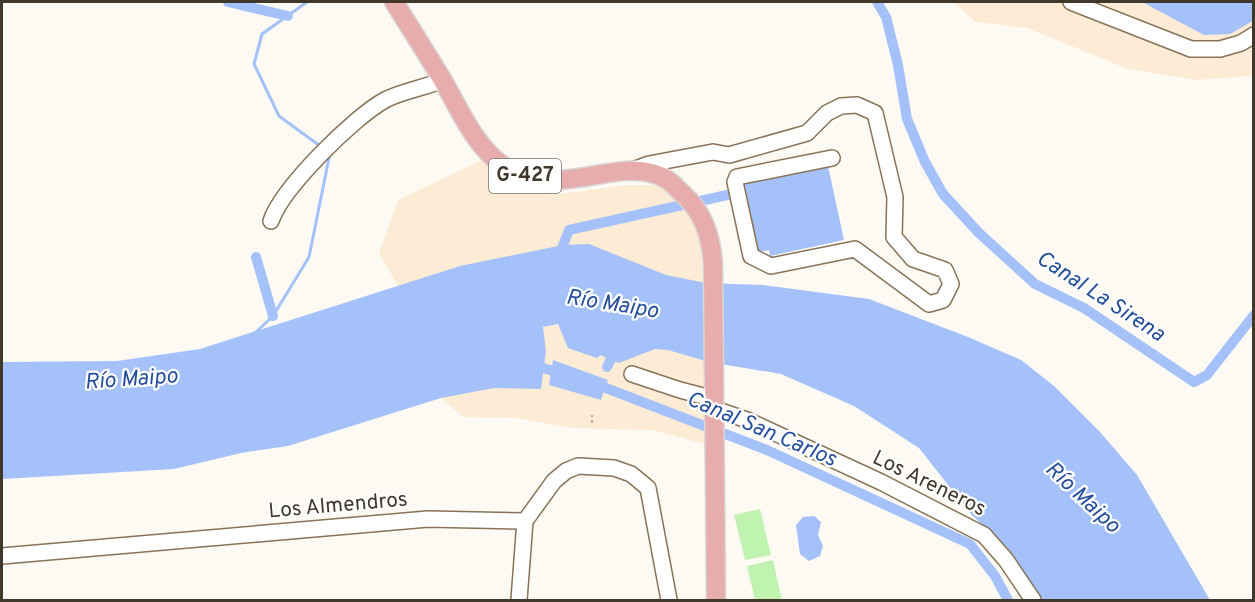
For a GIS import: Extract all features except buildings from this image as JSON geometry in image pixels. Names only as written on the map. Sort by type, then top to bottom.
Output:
[{"type":"main road","name":"G-427","points":[[394,2],[484,147],[511,170],[546,181],[578,180],[632,171],[666,179],[688,198],[700,213],[710,240],[713,276],[716,600]]},
{"type":"street","points":[[1071,2],[1191,49],[1220,50],[1241,43],[1254,35]]},
{"type":"street","points":[[271,221],[276,205],[288,190],[367,111],[388,98],[442,80]]},
{"type":"street","points":[[632,171],[649,164],[713,152],[729,155],[807,133],[827,113],[841,106],[865,107],[875,113],[895,197],[894,237],[913,259],[945,270],[951,284],[948,293],[936,303],[929,304],[855,249],[771,266],[751,256],[735,182],[736,177],[832,158]]},
{"type":"street","name":"Los Areneros","points":[[632,374],[680,390],[747,420],[881,482],[984,535],[1006,560],[1032,598]]},
{"type":"street","points":[[519,600],[525,521],[554,481],[566,471],[578,466],[614,468],[631,474],[648,488],[669,600]]},
{"type":"street","name":"Los Almendros","points":[[2,556],[428,519],[525,521]]},
{"type":"path","points":[[592,415],[592,423]]},
{"type":"shaded area","points":[[953,2],[1253,2],[1253,76],[1197,80],[1128,69],[1027,28],[976,22]]},
{"type":"shaded area","points":[[484,159],[530,192],[560,194],[628,185],[660,185],[682,199],[705,237],[709,445],[652,430],[574,428],[516,418],[463,417],[441,398],[398,286],[379,253],[398,200]]},
{"type":"green space","points":[[760,509],[771,555],[745,560],[734,515]]},
{"type":"green space","points":[[773,560],[782,600],[755,600],[747,566]]},
{"type":"water","points":[[1142,2],[1253,2],[1253,21],[1230,34],[1204,35]]},
{"type":"water","points":[[828,166],[844,240],[770,256],[769,250],[754,253],[740,185]]},
{"type":"water","name":"Río Maipo","points":[[589,244],[666,275],[706,283],[763,285],[869,299],[1021,360],[1054,386],[1100,432],[1137,475],[1210,600],[1041,600],[1010,552],[971,514],[919,448],[854,406],[781,374],[709,362],[668,350],[655,349],[619,363],[600,355],[597,358],[568,348],[558,324],[543,327],[546,352],[541,389],[494,388],[441,398],[288,446],[241,453],[174,469],[2,479],[2,362],[117,361],[200,349],[460,266],[563,245]]},
{"type":"water","points":[[553,360],[608,380],[601,400],[549,385]]},
{"type":"water","points":[[814,516],[821,522],[818,535],[823,546],[820,556],[809,561],[800,554],[796,525],[803,517]]},
{"type":"waterway","points":[[228,2],[288,16]]},
{"type":"waterway","points":[[307,2],[262,34],[254,64],[279,116],[320,146]]},
{"type":"waterway","name":"Canal La Sirena","points":[[877,2],[886,17],[898,65],[907,119],[925,162],[943,194],[979,233],[1035,284],[1084,308],[1194,382],[1207,375],[1254,315]]},
{"type":"waterway","points":[[255,333],[273,316],[309,257],[330,153]]},
{"type":"waterway","points":[[559,256],[569,230],[741,192]]},
{"type":"waterway","points":[[256,257],[273,316]]},
{"type":"waterway","points":[[607,367],[616,349]]},
{"type":"waterway","name":"Canal San Carlos","points":[[532,361],[543,368],[564,374]]},
{"type":"waterway","name":"Canal San Carlos","points":[[593,383],[767,450],[970,544],[995,576],[1008,600]]}]
